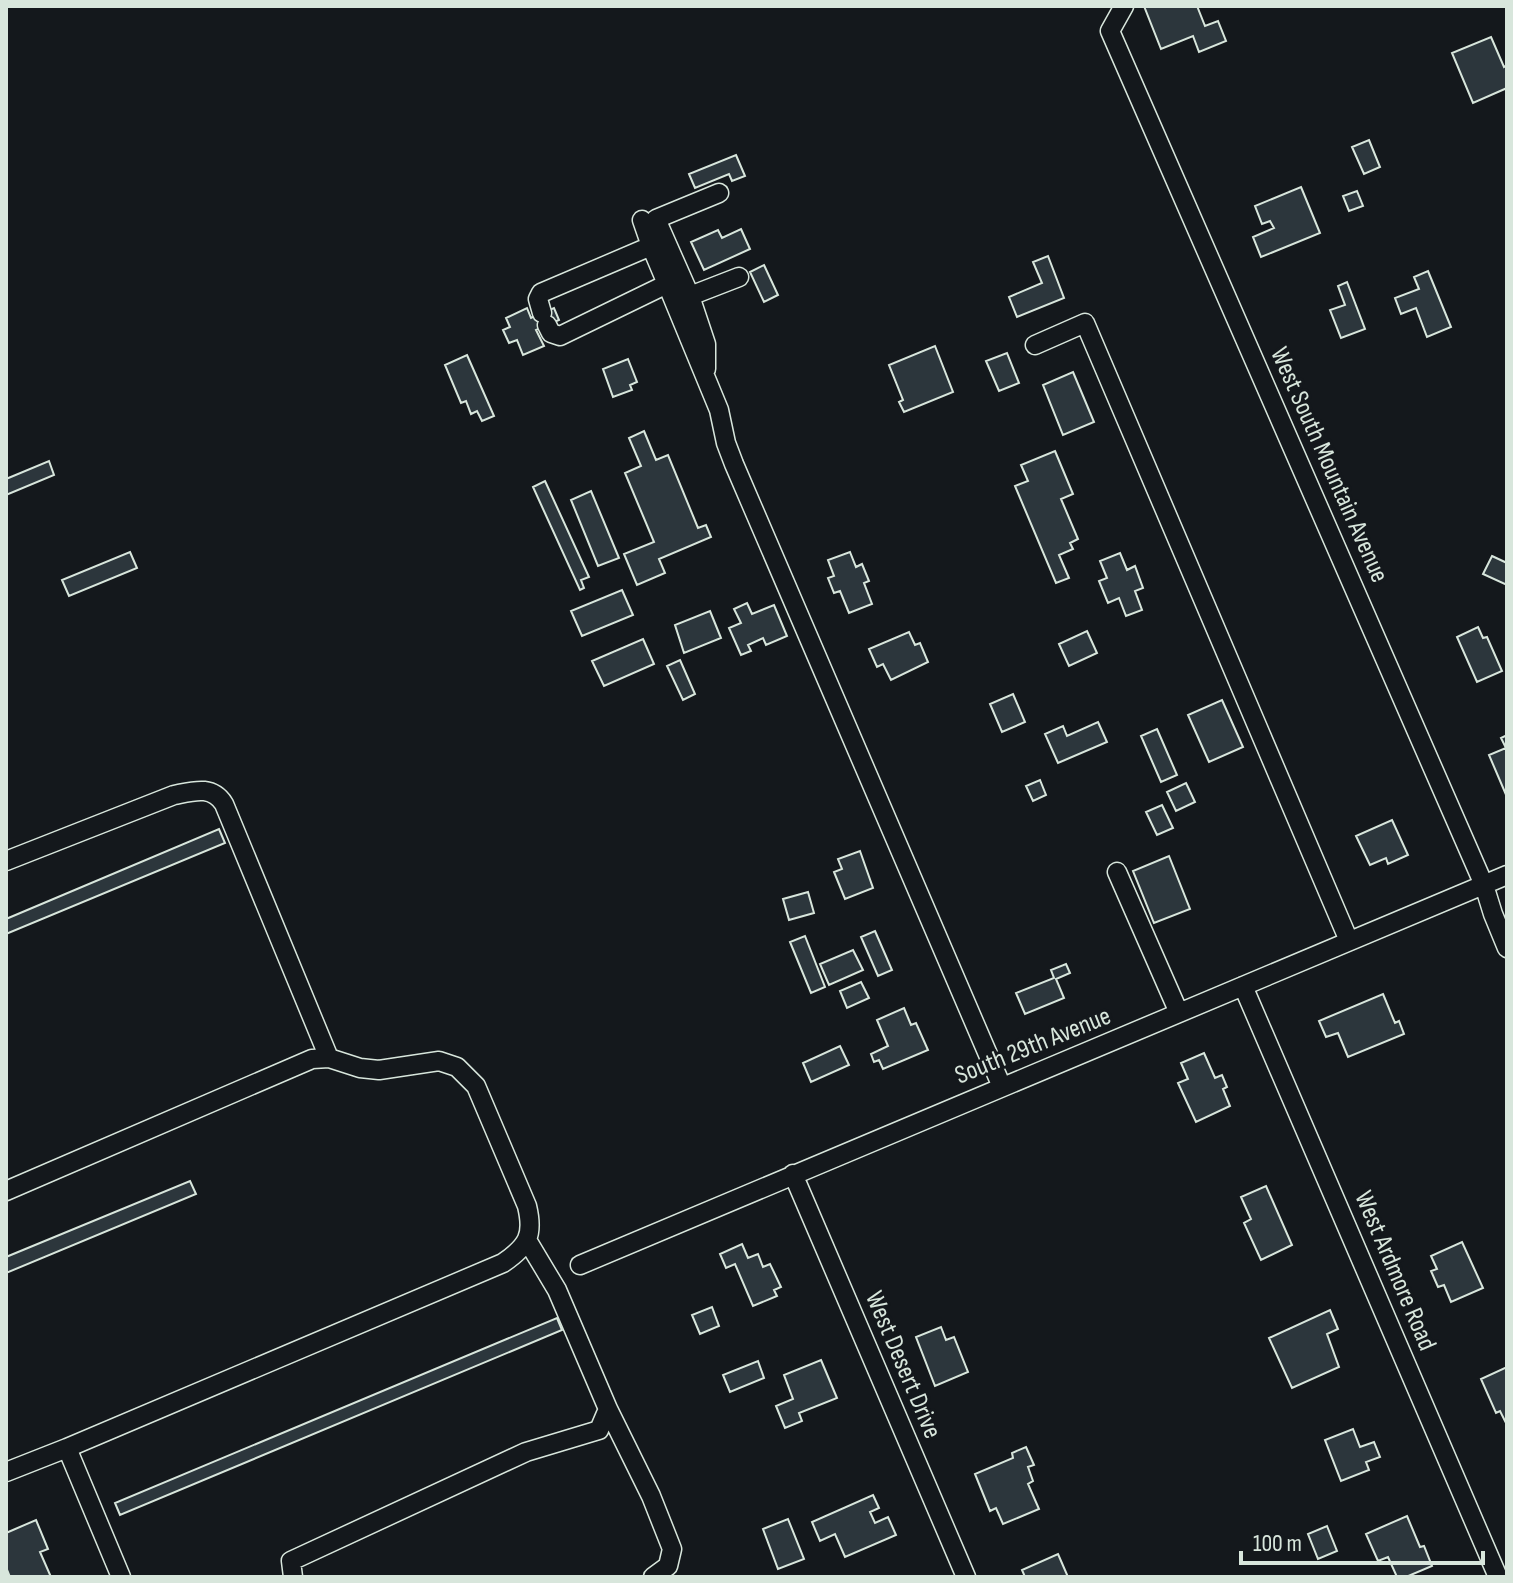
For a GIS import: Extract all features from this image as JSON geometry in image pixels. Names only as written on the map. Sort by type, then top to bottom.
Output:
[{"type":"street","name":"West South Mountain Avenue","points":[[1124,6],[1110,31],[1484,885],[1507,948]]},
{"type":"street","points":[[706,376],[706,344],[690,296],[656,219],[719,193]]},
{"type":"street","points":[[642,220],[719,410],[734,464],[1002,1087]]},
{"type":"street","points":[[651,246],[541,293],[538,299],[545,319],[551,333],[560,336],[667,284]]},
{"type":"street","points":[[690,296],[739,277]]},
{"type":"street","points":[[1035,345],[1085,323],[1349,941]]},
{"type":"street","points":[[6,861],[174,795],[195,790],[210,791],[220,797],[329,1058]]},
{"type":"street","points":[[1117,872],[1179,1013]]},
{"type":"street","name":"South 29th Avenue","points":[[580,1265],[1507,875]]},
{"type":"street","name":"West Ardmore Road","points":[[1243,986],[1498,1577]]},
{"type":"street","points":[[6,1191],[312,1059],[329,1058],[360,1068],[379,1070],[439,1061],[457,1067],[476,1086],[527,1206],[532,1225],[527,1240],[517,1253],[503,1263],[6,1472]]},
{"type":"street","name":"West Desert Drive","points":[[793,1174],[966,1577]]},
{"type":"street","points":[[527,1240],[557,1290],[672,1549],[668,1566],[653,1577]]},
{"type":"street","points":[[293,1577],[291,1561],[526,1452],[599,1430],[608,1409]]},
{"type":"street","points":[[67,1448],[121,1577]]},
{"type":"building","points":[[1144,6],[1197,6],[1205,26],[1218,21],[1226,41],[1199,52],[1193,36],[1161,49]]},
{"type":"building","points":[[1491,37],[1504,67],[1507,65],[1507,88],[1473,103],[1452,53]]},
{"type":"building","points":[[1369,140],[1380,167],[1364,174],[1352,147]]},
{"type":"building","points":[[736,155],[745,176],[732,181],[729,174],[695,188],[689,174]]},
{"type":"building","points":[[1301,187],[1320,233],[1261,257],[1253,237],[1274,228],[1270,221],[1262,224],[1255,206]]},
{"type":"building","points":[[1357,191],[1363,206],[1349,211],[1343,196]]},
{"type":"building","points":[[741,229],[750,249],[704,270],[691,242],[718,230],[722,238]]},
{"type":"building","points":[[1048,256],[1064,298],[1017,317],[1009,297],[1042,283],[1033,262]]},
{"type":"building","points":[[764,265],[778,295],[764,302],[750,272]]},
{"type":"building","points":[[1428,271],[1451,327],[1427,337],[1416,308],[1401,314],[1395,298],[1419,289],[1414,277]]},
{"type":"building","points":[[1347,282],[1365,329],[1341,338],[1330,310],[1345,305],[1338,286]]},
{"type":"building","points":[[527,308],[531,318],[554,308],[559,320],[536,330],[544,346],[523,355],[517,340],[509,343],[503,330],[510,327],[506,318]]},
{"type":"building","points":[[935,346],[953,392],[904,412],[899,402],[903,400],[889,365]]},
{"type":"building","points":[[1007,353],[1019,383],[999,391],[986,361]]},
{"type":"building","points":[[467,355],[494,416],[482,421],[477,411],[471,414],[466,401],[461,403],[445,365]]},
{"type":"building","points":[[628,359],[637,382],[630,385],[632,390],[613,397],[603,369]]},
{"type":"building","points":[[1073,372],[1094,422],[1063,435],[1043,385]]},
{"type":"building","points":[[644,431],[656,460],[668,455],[698,528],[706,525],[711,537],[659,559],[665,573],[637,585],[624,554],[654,542],[625,473],[641,466],[629,438]]},
{"type":"building","points":[[1055,451],[1073,494],[1061,499],[1078,539],[1070,543],[1073,549],[1059,555],[1069,578],[1056,583],[1015,486],[1028,481],[1021,465]]},
{"type":"building","points":[[49,461],[54,475],[6,495],[6,479]]},
{"type":"building","points":[[545,481],[589,577],[581,580],[584,588],[580,590],[533,487]]},
{"type":"building","points":[[591,491],[619,558],[598,566],[571,500]]},
{"type":"building","points":[[130,552],[137,568],[69,596],[62,580]]},
{"type":"building","points":[[850,552],[856,567],[862,564],[869,581],[864,583],[872,604],[849,613],[840,591],[834,593],[828,578],[834,576],[828,560]]},
{"type":"building","points":[[1120,553],[1127,570],[1135,566],[1143,588],[1135,591],[1142,610],[1126,616],[1119,598],[1108,603],[1099,581],[1107,578],[1100,561]]},
{"type":"building","points":[[1492,556],[1507,563],[1507,585],[1483,574]]},
{"type":"building","points":[[622,590],[633,615],[582,636],[571,611]]},
{"type":"building","points":[[747,603],[752,614],[774,605],[787,636],[766,645],[763,638],[748,645],[751,651],[741,655],[729,628],[741,623],[734,609]]},
{"type":"building","points":[[710,611],[721,638],[684,653],[675,625]]},
{"type":"building","points":[[1478,627],[1483,638],[1487,637],[1502,671],[1477,682],[1457,637]]},
{"type":"building","points":[[1087,631],[1097,653],[1069,666],[1059,644]]},
{"type":"building","points":[[909,632],[915,645],[920,643],[928,662],[891,680],[883,664],[877,667],[869,649]]},
{"type":"building","points":[[643,639],[654,664],[604,686],[592,661]]},
{"type":"building","points":[[680,660],[695,694],[683,700],[667,666]]},
{"type":"building","points":[[1013,694],[1025,722],[1002,732],[990,704]]},
{"type":"building","points":[[1222,700],[1243,747],[1209,762],[1188,715]]},
{"type":"building","points":[[1098,722],[1107,742],[1058,763],[1045,734],[1063,726],[1067,736]]},
{"type":"building","points":[[1157,729],[1177,775],[1161,782],[1141,736]]},
{"type":"building","points":[[1507,735],[1507,797],[1489,755],[1506,748],[1501,738]]},
{"type":"building","points":[[1040,780],[1046,795],[1033,801],[1026,786]]},
{"type":"building","points":[[1186,783],[1195,802],[1176,811],[1167,792]]},
{"type":"building","points":[[1162,805],[1173,828],[1157,835],[1146,812]]},
{"type":"building","points":[[1392,820],[1408,855],[1388,864],[1386,858],[1370,865],[1356,836]]},
{"type":"building","points":[[219,829],[225,843],[6,934],[6,919]]},
{"type":"building","points":[[860,851],[873,888],[845,899],[834,872],[842,869],[838,859]]},
{"type":"building","points":[[1169,856],[1190,909],[1154,923],[1133,871]]},
{"type":"building","points":[[808,892],[814,913],[789,920],[783,899]]},
{"type":"building","points":[[875,931],[892,970],[878,976],[861,937]]},
{"type":"building","points":[[805,936],[825,987],[811,993],[790,942]]},
{"type":"building","points":[[853,950],[863,970],[829,985],[820,964]]},
{"type":"building","points":[[1066,964],[1070,973],[1056,979],[1064,998],[1025,1014],[1016,993],[1054,978],[1051,970]]},
{"type":"building","points":[[861,982],[869,998],[847,1008],[840,991]]},
{"type":"building","points":[[1383,994],[1395,1023],[1399,1021],[1404,1034],[1348,1057],[1338,1033],[1326,1037],[1319,1021]]},
{"type":"building","points":[[904,1008],[911,1025],[916,1023],[928,1050],[883,1069],[879,1060],[874,1062],[871,1054],[888,1046],[877,1020]]},
{"type":"building","points":[[840,1046],[849,1065],[811,1082],[803,1063]]},
{"type":"building","points":[[1204,1053],[1215,1078],[1222,1075],[1227,1087],[1223,1089],[1230,1106],[1196,1122],[1178,1083],[1188,1079],[1181,1063]]},
{"type":"building","points":[[190,1181],[196,1194],[6,1273],[6,1257]]},
{"type":"building","points":[[1266,1186],[1292,1245],[1261,1260],[1244,1223],[1251,1219],[1241,1197]]},
{"type":"building","points":[[1462,1242],[1483,1288],[1451,1302],[1444,1285],[1438,1287],[1431,1271],[1437,1269],[1431,1256]]},
{"type":"building","points":[[742,1244],[748,1258],[758,1254],[763,1267],[770,1264],[781,1287],[774,1290],[777,1296],[753,1306],[735,1264],[726,1268],[720,1254]]},
{"type":"building","points":[[712,1307],[719,1326],[700,1334],[692,1315]]},
{"type":"building","points":[[1330,1310],[1338,1329],[1327,1334],[1339,1367],[1292,1388],[1269,1338]]},
{"type":"building","points":[[557,1318],[562,1330],[120,1515],[115,1503]]},
{"type":"building","points":[[941,1327],[946,1340],[954,1337],[968,1372],[935,1386],[916,1337]]},
{"type":"building","points":[[821,1360],[837,1398],[799,1413],[802,1421],[785,1428],[776,1406],[793,1399],[784,1375]]},
{"type":"building","points":[[758,1361],[764,1378],[730,1392],[723,1375]]},
{"type":"building","points":[[1507,1367],[1506,1423],[1500,1411],[1496,1413],[1481,1379]]},
{"type":"building","points":[[1353,1429],[1360,1447],[1374,1442],[1380,1457],[1366,1462],[1369,1470],[1341,1481],[1325,1440]]},
{"type":"building","points":[[1026,1447],[1034,1465],[1028,1467],[1033,1481],[1028,1484],[1039,1509],[1003,1524],[996,1508],[990,1511],[975,1474],[1013,1458],[1012,1453]]},
{"type":"building","points":[[873,1495],[879,1508],[870,1512],[875,1523],[888,1517],[896,1535],[845,1557],[835,1534],[820,1541],[812,1522]]},
{"type":"building","points":[[1407,1516],[1432,1566],[1406,1577],[1397,1577],[1388,1557],[1378,1561],[1366,1534]]},
{"type":"building","points":[[788,1519],[804,1559],[778,1569],[763,1529]]},
{"type":"building","points":[[36,1520],[48,1549],[40,1552],[51,1577],[10,1577],[6,1567],[6,1533]]},
{"type":"building","points":[[1327,1526],[1337,1551],[1318,1559],[1308,1534]]},
{"type":"building","points":[[1058,1554],[1068,1577],[1025,1577],[1022,1570]]}]
